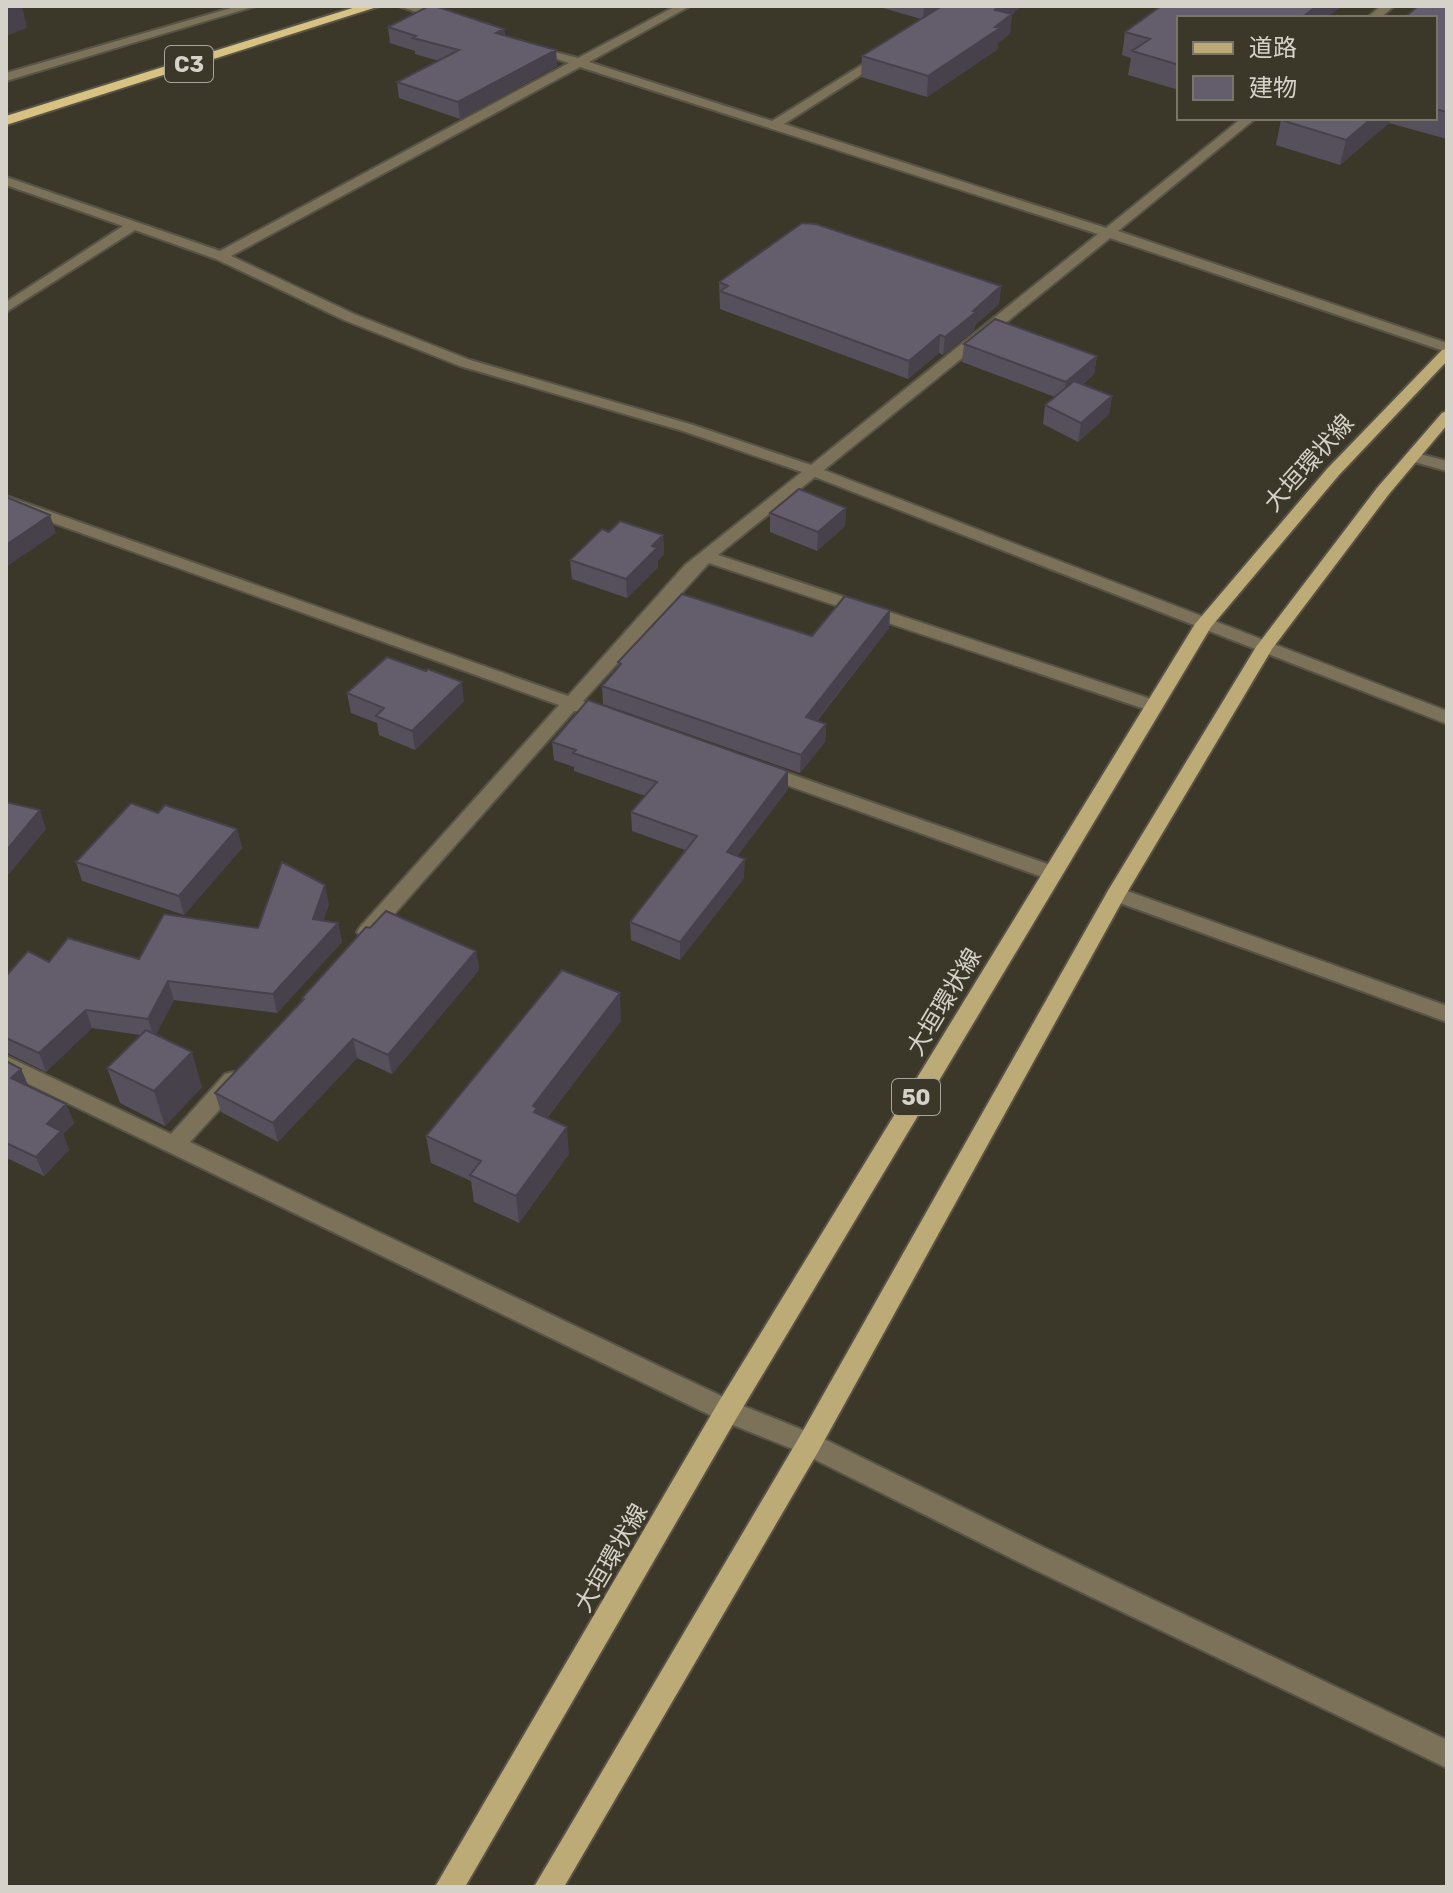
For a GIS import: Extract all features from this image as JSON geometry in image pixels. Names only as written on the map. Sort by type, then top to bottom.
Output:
[{"type":"highway","name":"C3","points":[[6,121],[373,6]]},
{"type":"main road","name":"大垣環状線","points":[[449,1887],[727,1411],[1204,624],[1333,472],[1447,351]]},
{"type":"main road","points":[[548,1887],[809,1444],[1116,894],[1265,647],[1383,491],[1447,416]]},
{"type":"street","points":[[6,77],[250,6]]},
{"type":"street","points":[[405,6],[464,25]]},
{"type":"street","points":[[221,256],[684,6]]},
{"type":"street","points":[[522,44],[1109,233],[1447,351]]},
{"type":"street","points":[[774,125],[890,52]]},
{"type":"street","points":[[353,948],[691,569],[1248,120]]},
{"type":"street","points":[[6,181],[221,256],[349,317],[465,363],[688,428],[811,470],[1447,718]]},
{"type":"street","points":[[6,308],[136,224]]},
{"type":"street","points":[[1412,457],[1447,466]]},
{"type":"street","points":[[6,501],[603,715]]},
{"type":"street","points":[[708,557],[1154,706]]},
{"type":"street","points":[[738,761],[1052,873]]},
{"type":"street","points":[[1116,894],[1447,1014]]},
{"type":"street","points":[[6,1064],[727,1411],[809,1444],[1036,1557],[1447,1754]]},
{"type":"street","points":[[174,1145],[248,1064]]},
{"type":"building","points":[[429,6],[504,29],[496,33],[556,50],[458,102],[397,82],[459,50],[413,38],[416,36],[388,27]]},
{"type":"building","points":[[942,6],[998,6],[995,10],[1012,14],[995,27],[1000,28],[928,76],[862,56]]},
{"type":"building","points":[[1161,6],[1317,6],[1304,16],[1177,16],[1177,64],[1132,51],[1150,39],[1125,32]]},
{"type":"building","points":[[1418,6],[1447,6],[1447,112],[1437,110],[1437,16],[1406,16]]},
{"type":"building","points":[[1281,120],[1370,120],[1346,140]]},
{"type":"building","points":[[802,223],[816,224],[1001,286],[973,311],[976,312],[945,337],[940,335],[909,361],[720,291],[728,286],[719,282]]},
{"type":"building","points":[[995,319],[1097,356],[1066,382],[964,344]]},
{"type":"building","points":[[1074,381],[1112,396],[1081,423],[1045,405]]},
{"type":"building","points":[[799,489],[846,508],[818,532],[770,513]]},
{"type":"building","points":[[6,497],[50,515],[6,545]]},
{"type":"building","points":[[620,521],[663,535],[652,546],[657,548],[626,579],[570,560],[602,529],[609,532]]},
{"type":"building","points":[[682,594],[812,636],[845,596],[890,610],[806,717],[826,724],[801,755],[602,686],[621,664],[618,662]]},
{"type":"building","points":[[387,657],[462,682],[412,731],[376,716],[384,708],[347,693]]},
{"type":"building","points":[[588,700],[788,771],[727,852],[745,859],[680,942],[630,922],[697,836],[631,812],[657,782],[573,753],[576,750],[552,742]]},
{"type":"building","points":[[6,802],[40,810],[6,851]]},
{"type":"building","points":[[131,803],[158,813],[165,805],[237,829],[179,896],[76,862]]},
{"type":"building","points":[[282,862],[325,885],[313,919],[338,923],[273,994],[168,981],[148,1019],[86,1010],[39,1053],[6,1038],[6,976],[28,951],[49,962],[68,938],[139,959],[164,914],[258,928]]},
{"type":"building","points":[[386,911],[476,951],[388,1055],[353,1039],[273,1123],[215,1093],[304,999],[366,927],[370,928]]},
{"type":"building","points":[[562,970],[620,993],[533,1106],[537,1108],[534,1112],[567,1127],[516,1196],[470,1175],[481,1161],[426,1136]]},
{"type":"building","points":[[146,1030],[192,1052],[154,1091],[107,1068]]},
{"type":"building","points":[[6,1061],[21,1069],[11,1078],[66,1104],[47,1124],[61,1131],[36,1157],[6,1143]]}]
